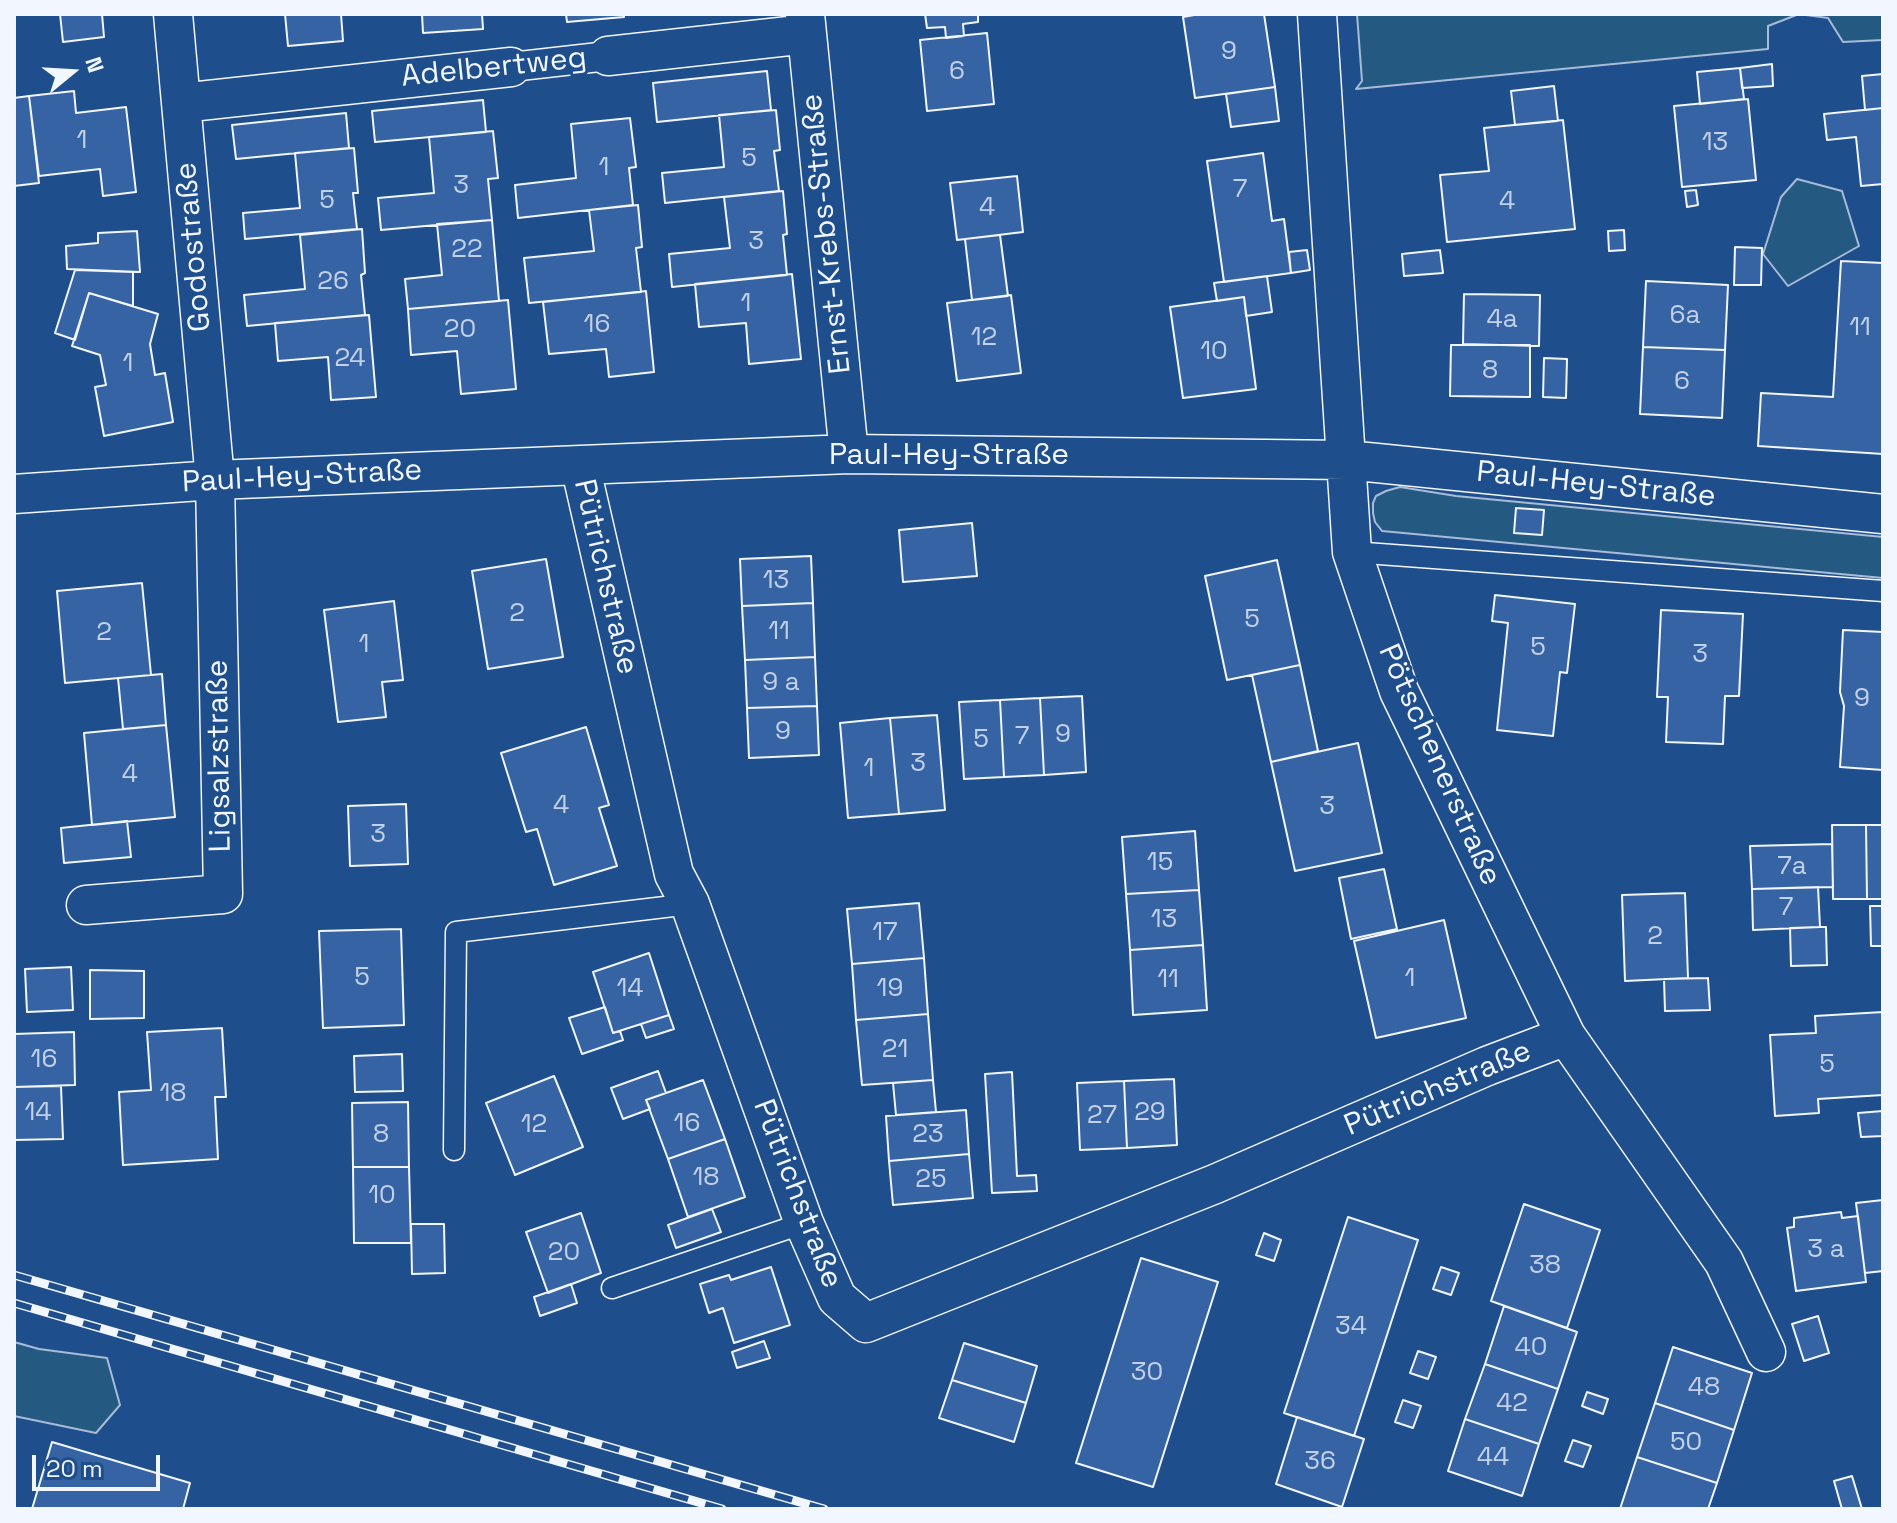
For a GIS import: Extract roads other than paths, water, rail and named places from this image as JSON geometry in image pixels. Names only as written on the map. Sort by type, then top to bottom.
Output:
[{"type":"street","name":"Godostraße","points":[[173,14],[215,480]]},
{"type":"street","name":"Pötschenerstraße","points":[[1317,14],[1352,552],[1399,691],[1566,1036],[1724,1262],[1766,1352]]},
{"type":"street","name":"Adelbertweg","points":[[181,103],[608,56],[806,24]]},
{"type":"street","name":"Ernst-Krebs-Straße","points":[[806,24],[849,454]]},
{"type":"street","name":"Paul-Hey-Straße","points":[[14,494],[215,480],[849,454],[1347,460],[1883,514]]},
{"type":"street","name":"Pütrichstraße","points":[[580,465],[674,874],[690,904],[804,1223],[837,1298],[866,1323],[1215,1184],[1487,1066],[1566,1036]]},
{"type":"street","name":"Ligsalzstraße","points":[[86,905],[223,894],[215,480]]},
{"type":"lane","points":[[1352,552],[1883,591]]},
{"type":"lane","points":[[454,1150],[456,932],[690,904]]},
{"type":"lane","points":[[612,1288],[804,1223]]},
{"type":"railway","points":[[14,1275],[824,1509]]},
{"type":"railway","points":[[14,1303],[722,1509]]}]
